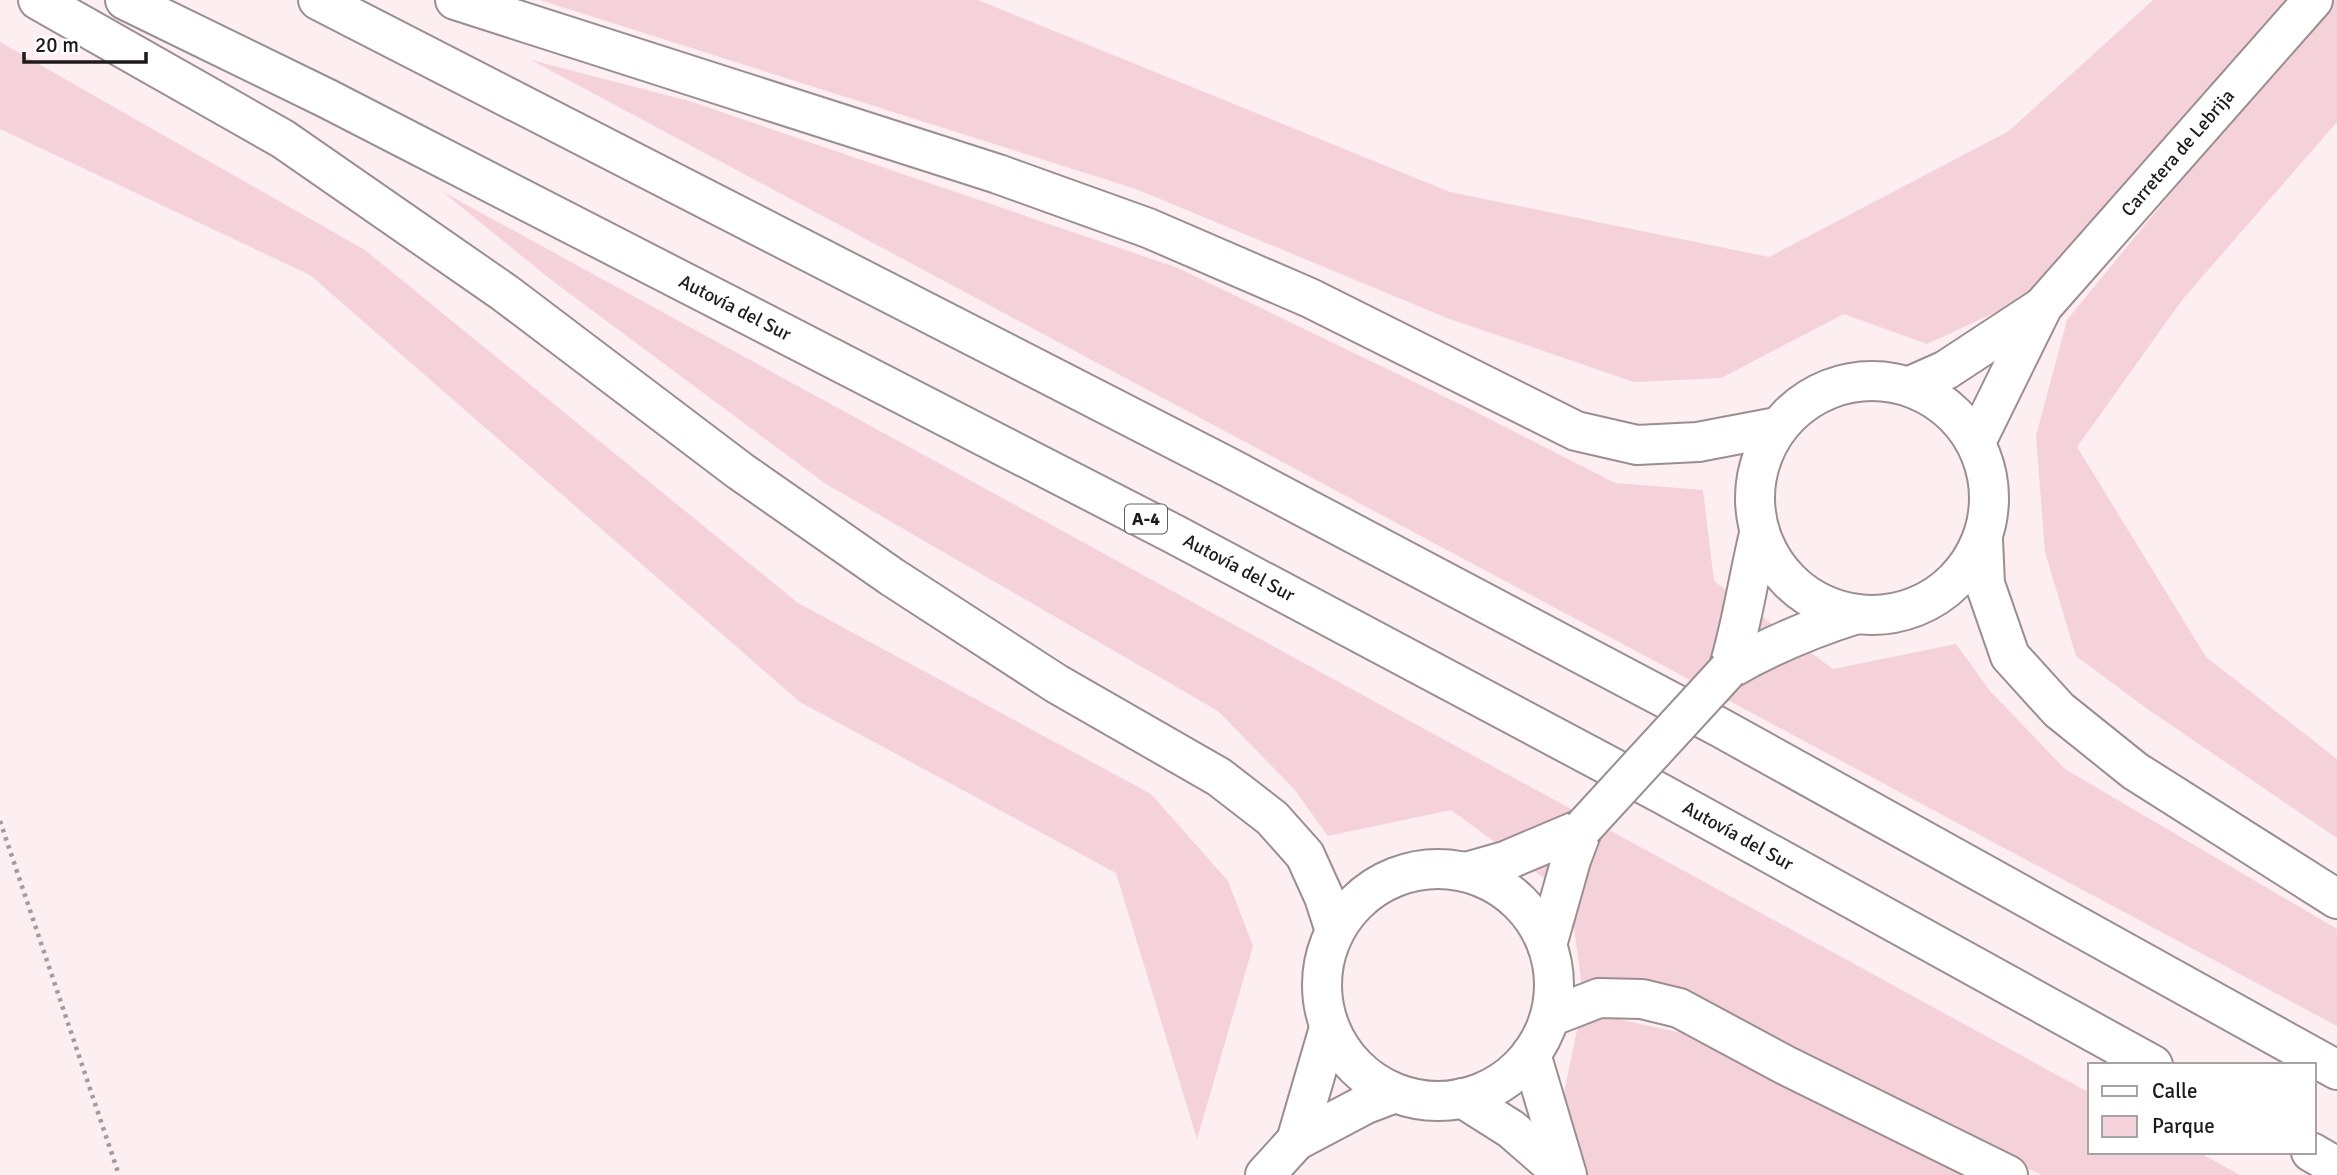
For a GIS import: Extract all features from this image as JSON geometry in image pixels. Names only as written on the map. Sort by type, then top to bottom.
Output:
[{"type":"main road","points":[[38,0],[283,139],[505,293],[740,471],[892,577],[1056,684],[1219,777],[1272,818],[1305,855],[1324,897],[1335,931]]},
{"type":"main road","name":"Autovía del Sur","points":[[125,0],[328,99],[1174,534],[1662,794],[2148,1063]]},
{"type":"main road","points":[[318,0],[1205,455],[1721,728],[2337,1070]]},
{"type":"main road","points":[[454,0],[999,174],[1148,228],[1310,298],[1576,431],[1637,445],[1698,442],[1777,427]]},
{"type":"main road","name":"Carretera de Lebrija","points":[[1976,442],[2043,306],[2313,0]]},
{"type":"main road","name":"Carretera de Lebrija","points":[[1910,387],[1946,369],[2043,306]]},
{"type":"main road","points":[[1739,656],[1759,534],[1754,497],[1760,461],[1777,427],[1803,402],[1837,385],[1874,380],[1910,387],[1937,399],[1952,412],[1976,442],[1988,473],[1990,508],[1983,540],[1985,584],[2010,656],[2059,710],[2135,771],[2337,899]]},
{"type":"main road","points":[[1759,534],[1774,564],[1797,588],[1825,606],[1857,614],[1896,613],[1933,599],[1963,573],[1983,540]]},
{"type":"main road","points":[[1466,872],[1566,844],[1739,656],[1857,614]]},
{"type":"main road","points":[[1548,945],[1566,844]]},
{"type":"main road","points":[[1431,869],[1466,872],[1497,885],[1523,906],[1535,921],[1548,945],[1553,964],[1554,991],[1550,1017],[1531,1054],[1512,1075],[1488,1089],[1462,1098],[1428,1100],[1395,1093],[1368,1078],[1345,1056],[1329,1028],[1321,991],[1325,953],[1335,931],[1366,892],[1396,876],[1431,869]]},
{"type":"main road","points":[[1550,1017],[1599,998],[1642,999],[1679,1008],[1786,1065],[2008,1175]]},
{"type":"main road","points":[[1296,1141],[1329,1028]]},
{"type":"main road","points":[[1531,1054],[1565,1175]]},
{"type":"main road","points":[[1265,1175],[1296,1141],[1366,1104],[1395,1093]]},
{"type":"main road","points":[[1462,1098],[1511,1129],[1565,1175]]},
{"type":"main road","points":[[2314,1154],[2337,1167]]},
{"type":"path","points":[[0,821],[119,1175]]},
{"type":"green space","points":[[540,0],[978,0],[1450,192],[1769,257],[2009,131],[2153,0],[2307,0],[2046,289],[1927,344],[1844,314],[1721,378],[1634,382],[1447,318],[1136,189]]},
{"type":"green space","points":[[2329,0],[2337,0],[2337,122],[2182,300],[2077,447],[2206,657],[2337,759],[2337,838],[2146,708],[2076,656],[2045,552],[2036,436],[2067,320]]},
{"type":"green space","points":[[0,42],[365,250],[798,603],[1151,794],[1228,881],[1253,946],[1197,1139],[1116,873],[800,702],[310,275],[0,129]]},
{"type":"green space","points":[[531,60],[689,101],[1178,268],[1466,407],[1615,483],[1703,490],[1714,581],[1833,669],[1956,644],[1990,691],[2065,769],[2337,929],[2337,1026]]},
{"type":"green space","points":[[443,192],[2088,1092],[2088,1154],[2202,1154],[2240,1175],[2042,1175],[1971,1142],[2028,1175],[1578,1175],[1555,1136],[1581,1011],[1787,1056],[1582,987],[1570,897],[1451,810],[1328,836],[1294,789],[1218,711],[826,484],[550,279]]}]
